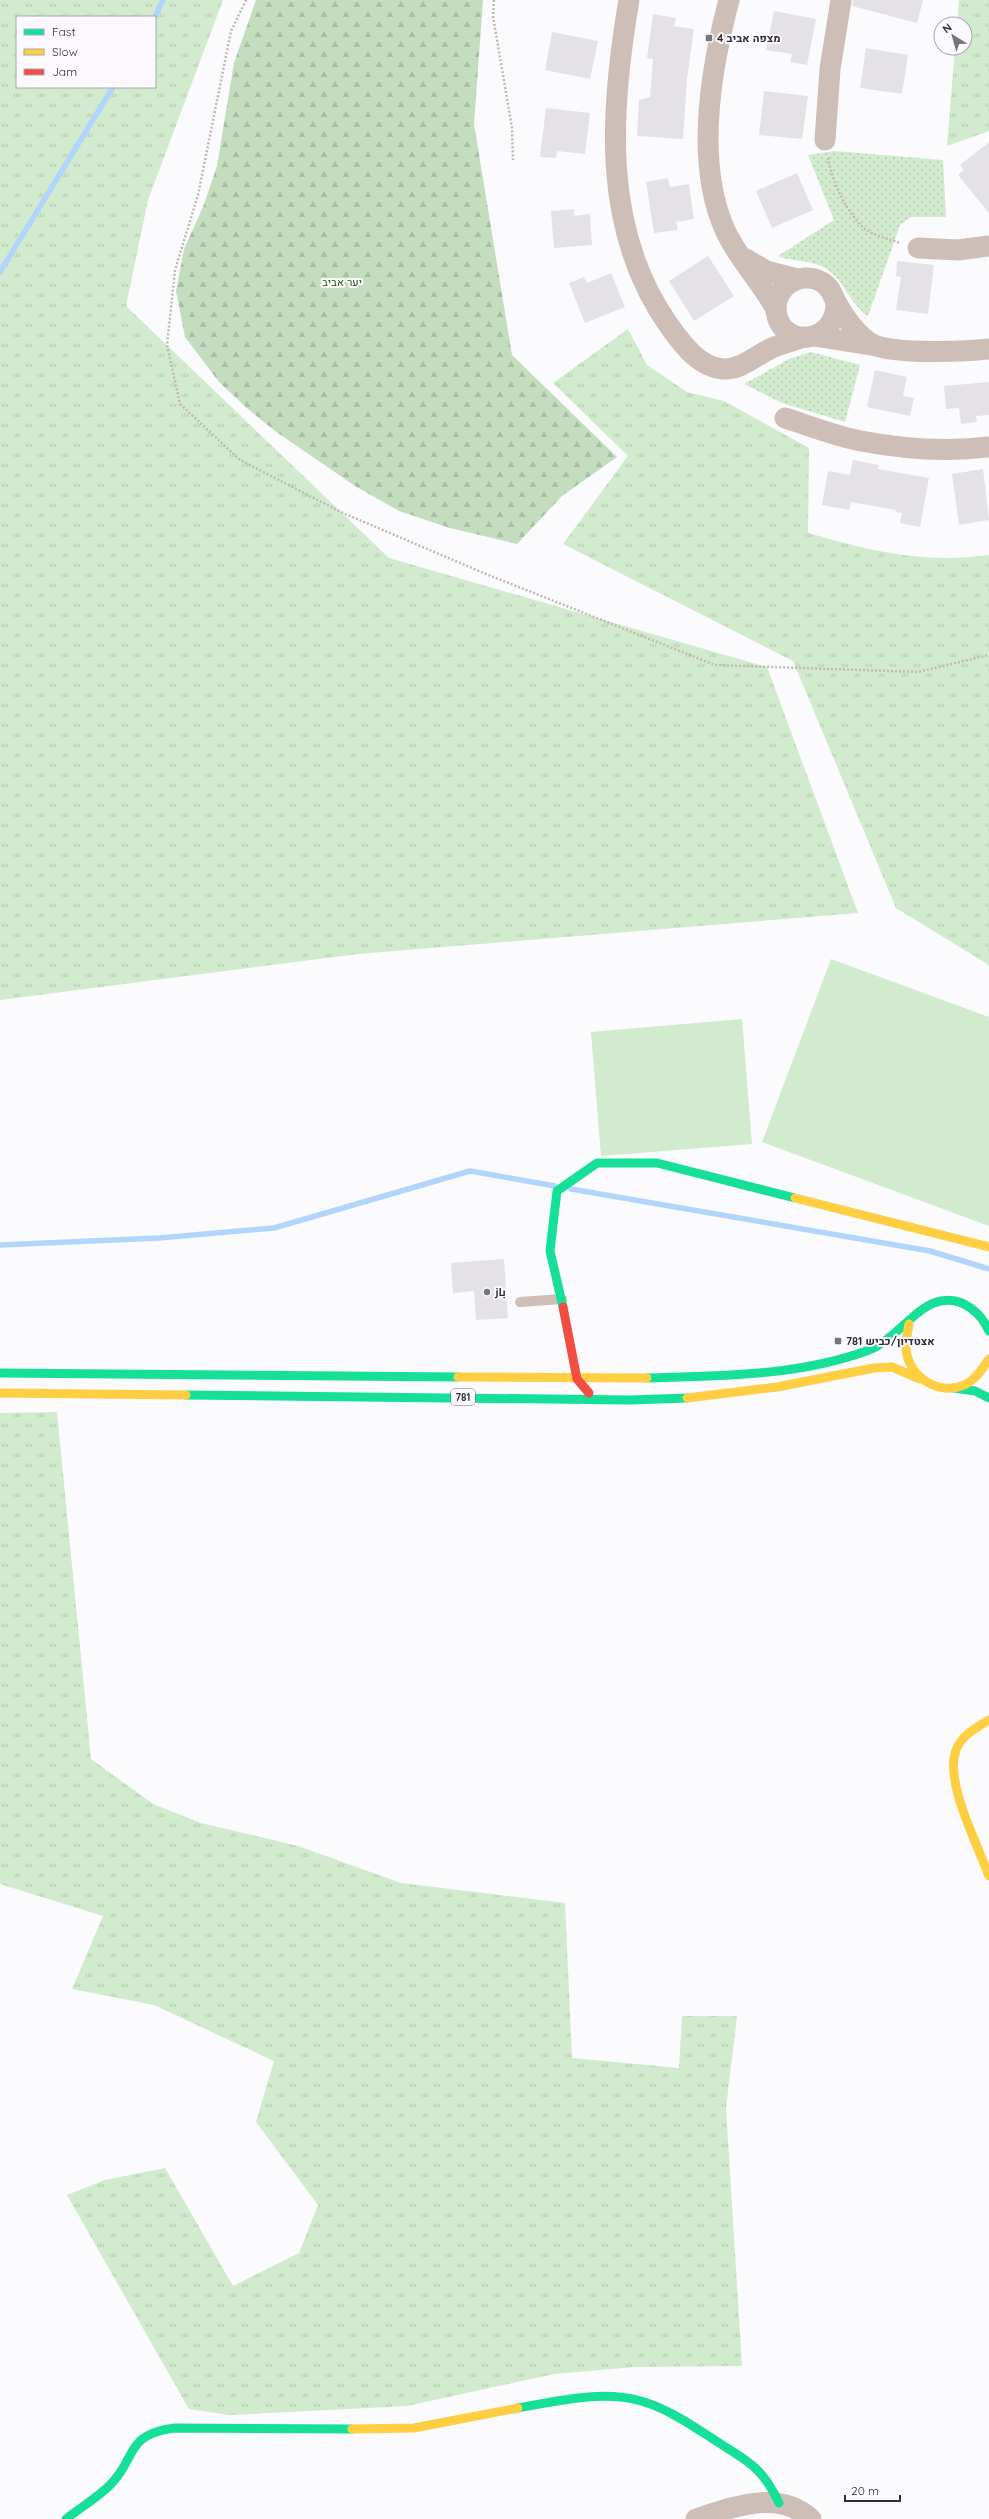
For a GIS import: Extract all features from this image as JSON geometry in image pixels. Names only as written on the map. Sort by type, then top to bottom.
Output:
[{"type":"main road","points":[[599,1399],[584,1389],[577,1379],[562,1299],[550,1251],[557,1191],[597,1163],[658,1163],[989,1247]]},
{"type":"main road","points":[[984,1308],[944,1301],[930,1304],[918,1312],[909,1324],[904,1338],[904,1354],[910,1368],[920,1379],[933,1386],[975,1391],[989,1398]]},
{"type":"main road","points":[[965,1305],[981,1316],[989,1331]]},
{"type":"main road","name":"781","points":[[0,1373],[577,1379],[725,1374],[800,1366],[862,1351],[884,1343],[909,1324]]},
{"type":"main road","points":[[954,1388],[963,1386],[976,1378],[989,1359]]},
{"type":"main road","name":"781","points":[[0,1393],[599,1399],[698,1397],[734,1393],[790,1385],[874,1368],[892,1367],[920,1379]]},
{"type":"main road","points":[[989,1720],[972,1728],[957,1748],[952,1763],[954,1783],[989,1876]]},
{"type":"main road","points":[[66,2519],[110,2485],[118,2475],[131,2450],[142,2439],[158,2430],[175,2428],[266,2430],[414,2428],[567,2399],[603,2396],[641,2401],[677,2416],[756,2466],[768,2480],[779,2503]]},
{"type":"street","points":[[629,0],[615,119],[615,165],[618,196],[633,257],[646,288],[659,312],[690,352],[712,367],[724,369],[744,363],[770,349],[809,337],[827,329],[833,322],[836,302]]},
{"type":"street","points":[[729,0],[714,75],[708,151],[718,209],[725,229],[789,333],[880,346],[942,352],[989,349]]},
{"type":"street","points":[[825,140],[830,69],[841,0]]},
{"type":"street","points":[[918,248],[958,250],[989,246]]},
{"type":"street","points":[[741,256],[766,271],[797,279],[817,280],[832,292],[836,302],[849,322],[863,337],[880,346]]},
{"type":"street","points":[[744,363],[769,333],[777,313],[781,291],[797,279]]},
{"type":"street","points":[[785,418],[860,441],[932,449],[964,450],[989,447]]},
{"type":"street","points":[[696,2519],[737,2506],[770,2501],[805,2513],[811,2519]]},
{"type":"lane","points":[[520,1302],[562,1299]]},
{"type":"path","points":[[246,0],[231,31],[198,196],[176,270],[167,345],[180,404],[240,460],[350,516],[493,576],[715,665],[918,672],[989,655]]},
{"type":"path","points":[[494,0],[492,16],[512,128],[513,160]]},
{"type":"path","points":[[825,140],[829,171],[843,199],[856,219],[865,229],[881,237],[918,248]]},
{"type":"green space","points":[[0,0],[223,0],[148,200],[126,306],[389,558],[767,667],[858,913],[358,954],[0,1000]]},
{"type":"green space","name":"יער אביב","points":[[256,0],[483,0],[474,124],[512,355],[617,457],[562,496],[517,544],[450,528],[399,511],[355,486],[275,431],[248,409],[219,382],[185,337],[176,291],[184,249],[203,207],[217,166],[234,63]]},
{"type":"green space","points":[[959,0],[989,0],[989,131],[947,146],[954,56],[973,56],[973,16],[958,16]]},
{"type":"green space","points":[[834,151],[943,160],[946,217],[911,217],[900,225],[868,316],[857,305],[834,275],[828,270],[816,264],[791,260],[778,256],[834,220],[808,155]]},
{"type":"green space","points":[[628,329],[647,365],[687,392],[724,401],[809,448],[808,533],[876,550],[919,557],[942,558],[989,555],[989,965],[896,908],[793,661],[563,544],[628,456],[553,383]]},
{"type":"green space","points":[[811,352],[860,365],[845,422],[782,403],[744,384],[789,359]]},
{"type":"green space","points":[[831,959],[989,1017],[989,1226],[762,1142]]},
{"type":"green space","points":[[742,1019],[752,1144],[601,1156],[591,1032]]},
{"type":"green space","points":[[57,1412],[91,1759],[153,1804],[201,1823],[298,1846],[401,1883],[565,1903],[572,2058],[679,2068],[682,2016],[737,2016],[726,2108],[742,2366],[635,2367],[554,2374],[407,2406],[229,2415],[189,2409],[67,2195],[105,2180],[165,2168],[233,2286],[299,2253],[318,2205],[256,2122],[274,2061],[154,2005],[72,1989],[103,1916],[0,1884],[0,1413]]},
{"type":"building","points":[[853,0],[923,0],[917,23],[852,6]]},
{"type":"building","points":[[774,11],[816,19],[807,65],[790,62],[792,54],[766,50]]},
{"type":"building","points":[[653,14],[676,18],[674,26],[694,29],[687,79],[683,139],[637,136],[639,100],[650,97],[653,59],[647,58]]},
{"type":"building","points":[[552,32],[598,41],[590,79],[545,70]]},
{"type":"building","points":[[866,48],[908,55],[902,94],[860,88]]},
{"type":"building","points":[[764,91],[808,96],[802,139],[759,135]]},
{"type":"building","points":[[546,108],[590,113],[585,154],[557,151],[556,158],[540,157]]},
{"type":"building","points":[[989,142],[989,213],[958,175],[964,170],[960,165]]},
{"type":"building","points":[[797,173],[813,210],[772,228],[756,191]]},
{"type":"building","points":[[668,178],[670,187],[689,184],[694,219],[676,222],[678,230],[654,233],[646,182]]},
{"type":"building","points":[[574,209],[574,216],[590,214],[592,245],[554,248],[551,211]]},
{"type":"building","points":[[708,256],[734,296],[694,321],[669,281]]},
{"type":"building","points":[[897,261],[934,265],[928,314],[896,310],[901,277],[896,276]]},
{"type":"building","points":[[611,273],[625,307],[585,323],[569,283],[584,277],[587,283]]},
{"type":"building","points":[[875,370],[907,377],[903,396],[914,398],[910,416],[867,407]]},
{"type":"building","points":[[989,382],[989,415],[976,416],[977,422],[961,424],[959,408],[946,409],[944,386]]},
{"type":"building","points":[[853,460],[879,465],[878,469],[929,478],[920,527],[900,523],[902,513],[895,512],[896,510],[851,502],[849,510],[822,505],[828,471],[850,475]]},
{"type":"building","points":[[983,469],[989,520],[959,525],[952,474]]},
{"type":"building","points":[[504,1259],[508,1318],[476,1320],[474,1291],[453,1293],[451,1263]]},
{"type":"waterway","points":[[155,16],[163,0]]},
{"type":"waterway","points":[[0,272],[112,88]]},
{"type":"waterway","points":[[0,1245],[159,1238],[274,1228],[470,1171],[555,1186]]},
{"type":"waterway","points":[[571,1189],[930,1251],[989,1269]]},
{"type":"traffic: fast","points":[[563,1307],[550,1251],[557,1191],[597,1163],[657,1163],[795,1198]]},
{"type":"traffic: fast","points":[[647,1378],[760,1373],[788,1370],[843,1359],[879,1345],[923,1309],[941,1301],[957,1301],[964,1304],[981,1318],[989,1331]]},
{"type":"traffic: fast","points":[[0,1373],[458,1377]]},
{"type":"traffic: fast","points":[[954,1388],[975,1391],[989,1398]]},
{"type":"traffic: fast","points":[[186,1395],[631,1400],[687,1398]]},
{"type":"traffic: fast","points":[[518,2408],[564,2400],[611,2396],[651,2404],[680,2418],[754,2466],[767,2481],[779,2503]]},
{"type":"traffic: fast","points":[[66,2519],[94,2499],[110,2485],[139,2442],[147,2436],[159,2431],[175,2428],[352,2429]]},
{"type":"traffic: slow","points":[[795,1198],[989,1247]]},
{"type":"traffic: slow","points":[[909,1324],[906,1345],[907,1356],[917,1374],[924,1380],[934,1385],[943,1388],[954,1388],[964,1385],[975,1377],[989,1359]]},
{"type":"traffic: slow","points":[[687,1398],[777,1387],[874,1368],[892,1367],[920,1379]]},
{"type":"traffic: slow","points":[[458,1377],[647,1378]]},
{"type":"traffic: slow","points":[[0,1393],[186,1395]]},
{"type":"traffic: slow","points":[[989,1720],[970,1732],[962,1740],[956,1750],[954,1763],[958,1796],[989,1876]]},
{"type":"traffic: slow","points":[[352,2429],[414,2428],[518,2408]]},
{"type":"traffic: jam","points":[[563,1307],[577,1379],[589,1393]]},
{"type":"place","name":"מצפה אביב 4","points":[[709,38]]},
{"type":"place","name":"باز","points":[[487,1292]]},
{"type":"place","name":"אצטדיון/כביש 781","points":[[838,1341]]}]
